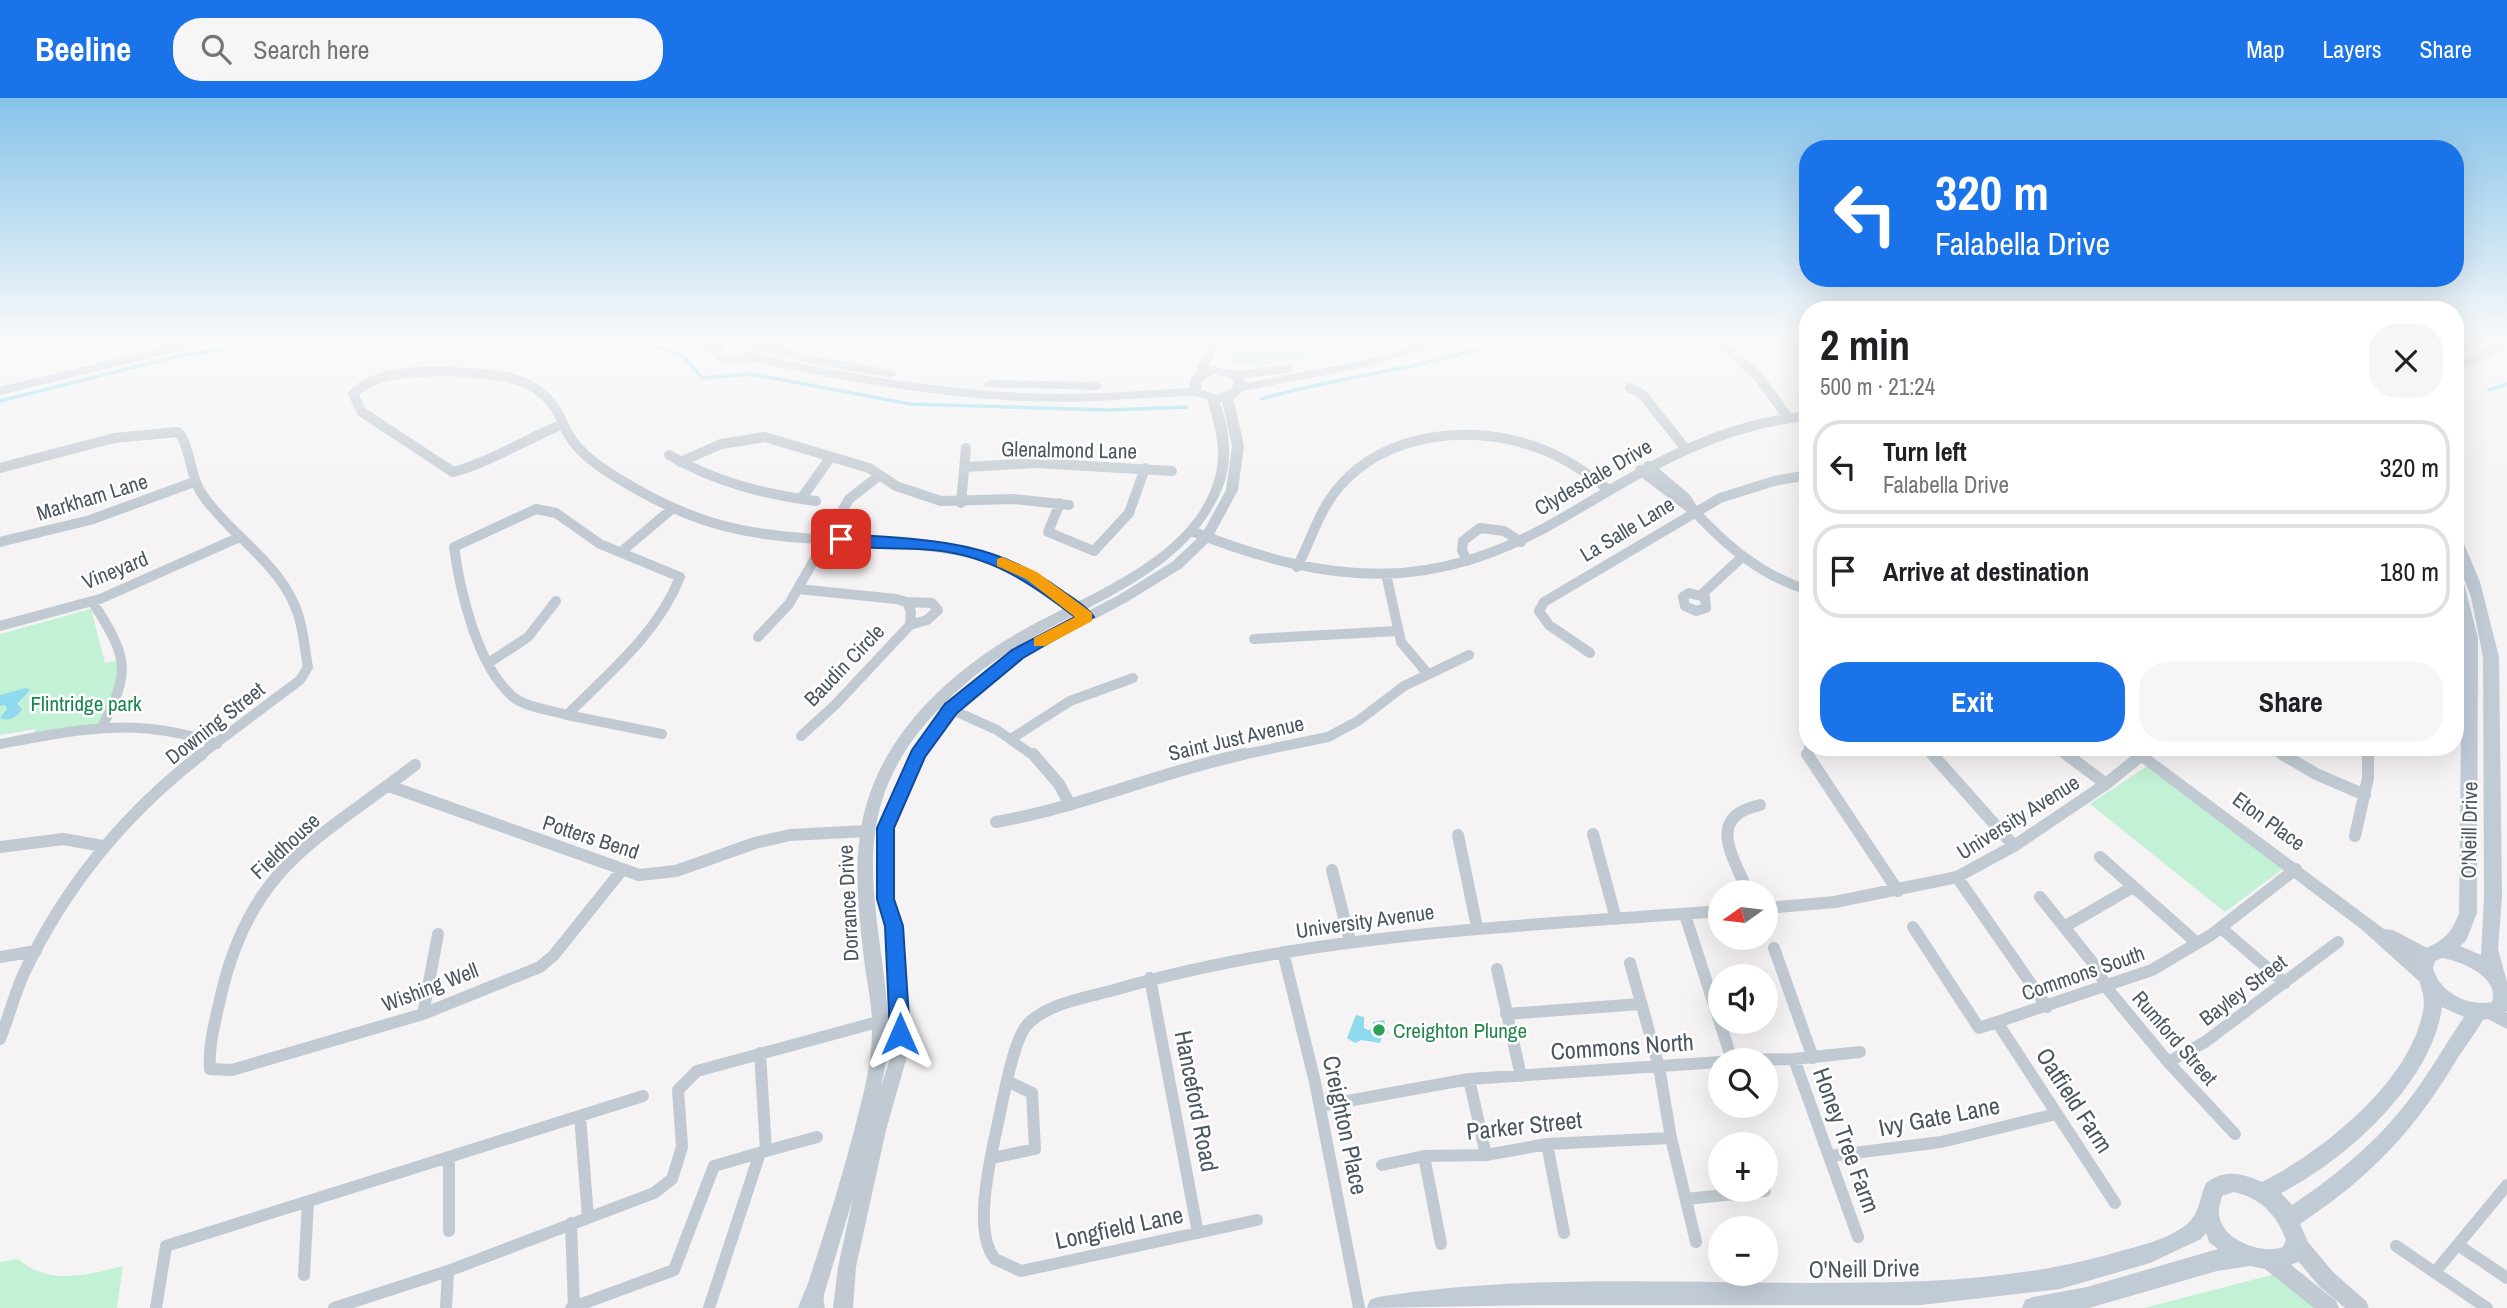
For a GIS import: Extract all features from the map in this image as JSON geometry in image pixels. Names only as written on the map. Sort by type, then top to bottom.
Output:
[{"type":"main road","points":[[997,394],[1022,397],[1104,397],[1121,394]]},
{"type":"main road","points":[[1208,394],[1213,399],[1230,394]]},
{"type":"main road","name":"O'Neill Drive","points":[[2464,556],[2486,619],[2491,657],[2493,897],[2489,949],[2501,984]]},
{"type":"main road","name":"O'Neill Drive","points":[[2435,953],[2460,935],[2468,913],[2470,638],[2464,613]]},
{"type":"main road","points":[[2033,1308],[2087,1298],[2217,1260],[2247,1257],[2273,1262],[2284,1259],[2292,1252],[2295,1242],[2289,1219],[2263,1192],[2290,1181],[2330,1152],[2374,1111],[2420,1046],[2433,1014],[2424,961],[2435,953],[2468,956],[2501,984],[2502,1002],[2437,1079],[2395,1135],[2340,1187],[2289,1219]]},
{"type":"main road","points":[[2429,982],[2454,1004],[2491,1015]]},
{"type":"main road","name":"O'Neill Drive","points":[[1378,1308],[1438,1298],[1538,1294],[1921,1294],[2060,1278],[2150,1253],[2194,1232],[2207,1212],[2213,1190],[2222,1184],[2249,1185],[2263,1192]]},
{"type":"main road","points":[[2207,1212],[2221,1238],[2247,1257]]},
{"type":"street","points":[[353,394],[362,412],[447,470],[460,472],[521,441],[564,424]]},
{"type":"street","points":[[547,394],[557,406],[574,444],[588,456],[673,508],[714,524],[750,532],[936,545],[987,555],[1031,576],[1082,612]]},
{"type":"street","points":[[1642,394],[1685,448]]},
{"type":"street","points":[[1773,394],[1787,416]]},
{"type":"street","name":"Dorrance Drive","points":[[843,1308],[847,1267],[877,1130],[900,1053],[892,1018],[894,926],[886,899],[874,802],[897,752],[985,662],[1177,565],[1206,537],[1232,490],[1238,446],[1227,397]]},
{"type":"street","name":"Dorrance Drive","points":[[1082,612],[1161,560],[1206,514],[1221,476],[1223,434],[1213,399]]},
{"type":"street","name":"Clydesdale Drive","points":[[1191,531],[1250,555],[1335,575],[1385,574],[1467,561],[1521,542],[1644,468],[1685,448],[1787,416],[1799,416]]},
{"type":"street","name":"Downing Street","points":[[0,467],[133,435],[163,430],[178,432],[185,442],[194,482],[240,537],[272,569],[293,600],[308,667],[300,680],[134,812],[103,846],[70,892],[36,951],[23,976],[0,1039]]},
{"type":"street","points":[[1297,567],[1339,488],[1371,458],[1418,439],[1472,436],[1532,445],[1578,466],[1609,490]]},
{"type":"street","points":[[680,462],[698,450],[748,437],[799,445],[830,458],[870,468],[919,496],[961,503],[1014,499],[1065,504],[1048,531],[1094,551],[1129,513],[1145,468]]},
{"type":"street","points":[[961,503],[966,448]]},
{"type":"street","points":[[806,459],[818,454]]},
{"type":"street","points":[[669,455],[739,487],[816,501]]},
{"type":"street","points":[[801,499],[830,458]]},
{"type":"street","name":"Glenalmond Lane","points":[[965,467],[1036,463],[1172,471]]},
{"type":"street","points":[[1644,468],[1694,510],[1740,559],[1769,577],[1799,586]]},
{"type":"street","points":[[758,637],[789,604],[849,499],[880,475]]},
{"type":"street","name":"La Salle Lane","points":[[1590,653],[1549,625],[1539,611],[1544,602],[1694,510],[1720,498],[1774,481],[1799,477]]},
{"type":"street","name":"Markham Lane","points":[[0,542],[90,520],[194,482]]},
{"type":"street","points":[[621,552],[673,508]]},
{"type":"street","points":[[567,715],[659,615],[676,594],[680,577],[600,544],[556,513],[536,509],[454,547],[465,600],[495,676],[513,697],[567,715],[606,726],[662,734]]},
{"type":"street","name":"Clydesdale Drive","points":[[1467,561],[1462,550],[1463,541],[1480,528],[1504,531],[1521,542]]},
{"type":"street","name":"Vineyard","points":[[0,626],[92,601],[240,537]]},
{"type":"street","points":[[1701,595],[1740,559]]},
{"type":"street","points":[[1385,574],[1401,642],[1428,674]]},
{"type":"street","name":"Baudin Circle","points":[[798,589],[907,602],[911,612],[910,625],[835,705],[801,736]]},
{"type":"street","points":[[92,601],[120,643],[124,663],[122,684],[102,727]]},
{"type":"street","points":[[490,662],[520,646],[541,628],[556,601]]},
{"type":"street","points":[[907,602],[926,602],[935,605],[938,610],[928,620],[910,625]]},
{"type":"street","points":[[1254,639],[1397,631]]},
{"type":"street","name":"Saint Just Avenue","points":[[996,822],[1048,814],[1192,765],[1328,737],[1358,721],[1404,686],[1469,655]]},
{"type":"street","points":[[1014,737],[1058,706],[1108,684],[1133,678]]},
{"type":"street","points":[[944,706],[1014,737],[1060,783],[1070,806]]},
{"type":"street","name":"Dorrance Drive","points":[[892,1018],[878,1009],[868,923],[876,830],[944,706]]},
{"type":"street","points":[[0,744],[102,727],[156,725],[187,732],[217,744]]},
{"type":"street","points":[[1808,756],[1898,891]]},
{"type":"street","points":[[1934,756],[2014,846]]},
{"type":"street","points":[[2068,756],[2106,784]]},
{"type":"street","name":"University Avenue","points":[[1778,907],[1835,902],[1956,877],[2014,846],[2106,784],[2142,756]]},
{"type":"street","name":"Eton Place","points":[[2152,756],[2367,924],[2429,982]]},
{"type":"street","points":[[2285,756],[2316,774],[2365,795]]},
{"type":"street","points":[[2355,836],[2365,795],[2367,756]]},
{"type":"street","name":"Fieldhouse","points":[[210,1069],[209,1053],[234,952],[258,898],[310,844],[415,765]]},
{"type":"street","name":"Potters Bend","points":[[389,786],[639,875],[676,871],[755,843],[790,835],[876,830]]},
{"type":"street","points":[[1744,880],[1725,830],[1728,817],[1740,806],[1760,804]]},
{"type":"street","points":[[1593,834],[1616,919]]},
{"type":"street","points":[[1458,835],[1477,927]]},
{"type":"street","points":[[0,847],[63,839],[103,846]]},
{"type":"street","points":[[2100,857],[2197,943]]},
{"type":"street","name":"Commons South","points":[[1913,927],[1979,1028],[2152,970],[2221,928],[2295,869]]},
{"type":"street","name":"Wishing Well","points":[[210,1069],[232,1070],[423,1014],[540,967],[554,955],[622,870]]},
{"type":"street","points":[[1332,870],[1350,941]]},
{"type":"street","points":[[1956,877],[2047,1007]]},
{"type":"street","points":[[2064,927],[2133,887]]},
{"type":"street","name":"Rumford Street","points":[[2040,897],[2097,968],[2106,987],[2168,1062],[2235,1134]]},
{"type":"street","name":"University Avenue","points":[[1009,1082],[1020,1034],[1026,1023],[1041,1013],[1150,978],[1350,941],[1477,927],[1708,912]]},
{"type":"street","points":[[1685,915],[1730,1048]]},
{"type":"street","name":"Eton Place","points":[[2367,924],[2435,953]]},
{"type":"street","points":[[2221,928],[2286,984]]},
{"type":"street","points":[[423,1014],[438,934]]},
{"type":"street","name":"Bayley Street","points":[[2168,1062],[2205,1042],[2286,984],[2337,942]]},
{"type":"street","points":[[1775,950],[1813,1058]]},
{"type":"street","points":[[0,957],[36,951]]},
{"type":"street","name":"Creighton Place","points":[[1283,952],[1320,1106],[1359,1308]]},
{"type":"street","points":[[1630,963],[1659,1067],[1671,1138],[1696,1242]]},
{"type":"street","points":[[1497,969],[1521,1076]]},
{"type":"street","name":"Hanceford Road","points":[[1150,978],[1198,1233]]},
{"type":"street","points":[[1506,1014],[1640,1004]]},
{"type":"street","points":[[334,1308],[448,1271],[654,1194],[672,1179],[682,1147],[678,1090],[697,1071],[892,1018]]},
{"type":"street","name":"Dorrance Drive","points":[[812,1304],[892,1018]]},
{"type":"street","name":"Oatfield Farm","points":[[1997,1022],[2115,1203]]},
{"type":"street","points":[[1778,1059],[1860,1052]]},
{"type":"street","points":[[709,1308],[763,1152],[760,1054]]},
{"type":"street","name":"Honey Tree Farm","points":[[1794,1059],[1858,1237]]},
{"type":"street","name":"Commons North","points":[[1320,1106],[1469,1079],[1708,1063]]},
{"type":"street","points":[[1469,1079],[1486,1155]]},
{"type":"street","points":[[1009,1082],[1031,1093],[1035,1149],[992,1158],[1009,1082]]},
{"type":"street","points":[[156,1308],[163,1250],[166,1246],[643,1096]]},
{"type":"street","name":"Ivy Gate Lane","points":[[1830,1156],[1941,1142],[2056,1114]]},
{"type":"street","points":[[580,1116],[588,1217]]},
{"type":"street","points":[[571,1223],[573,1308],[674,1270],[714,1166],[817,1137]]},
{"type":"street","name":"Parker Street","points":[[1382,1165],[1424,1156],[1486,1155],[1547,1144],[1671,1138]]},
{"type":"street","points":[[1547,1144],[1564,1233]]},
{"type":"street","points":[[1424,1156],[1441,1244]]},
{"type":"street","points":[[449,1158],[449,1231]]},
{"type":"street","name":"Longfield Lane","points":[[992,1158],[986,1185],[983,1239],[993,1259],[1021,1271],[1257,1220]]},
{"type":"street","points":[[2435,1272],[2507,1185]]},
{"type":"street","points":[[1686,1199],[1708,1197]]},
{"type":"street","points":[[304,1275],[308,1202]]},
{"type":"street","points":[[2295,1242],[2326,1279],[2359,1308]]},
{"type":"street","points":[[2458,1245],[2507,1278]]},
{"type":"street","points":[[2396,1246],[2487,1308]]},
{"type":"street","points":[[2273,1262],[2329,1308]]},
{"type":"street","points":[[446,1308],[448,1271]]},
{"type":"green space","name":"Flintridge park","points":[[91,609],[105,663],[124,658],[102,727],[33,738],[35,729],[0,735],[0,634]]},
{"type":"green space","points":[[2149,765],[2284,868],[2225,912],[2090,804]]},
{"type":"green space","points":[[18,1259],[42,1273],[69,1276],[123,1266],[117,1308],[0,1308],[0,1262]]},
{"type":"green space","points":[[2287,1271],[2330,1308],[2144,1308]]},
{"type":"water","points":[[26,688],[30,690],[17,704],[22,709],[18,714],[10,719],[0,718],[7,709],[5,705],[0,706],[0,695]]},
{"type":"water","name":"Creighton Plunge","points":[[1356,1015],[1364,1017],[1364,1028],[1368,1030],[1373,1029],[1373,1022],[1384,1020],[1388,1033],[1383,1034],[1380,1043],[1361,1040],[1355,1043],[1347,1038]]},
{"type":"waterway","points":[[0,401],[26,394]]},
{"type":"waterway","points":[[859,394],[910,404],[1110,410],[1187,407]]},
{"type":"waterway","points":[[1261,399],[1278,394]]},
{"type":"slow traffic","points":[[1002,562],[1031,576],[1077,607],[1087,617],[1039,642]]},
{"type":"place","name":"Creighton Plunge","points":[[1379,1030]]},
{"type":"route","points":[[841,539],[936,545],[987,555],[1031,576],[1077,607],[1087,617],[1017,654],[951,709],[918,754],[885,828],[886,899],[894,926],[900,1034]]}]
